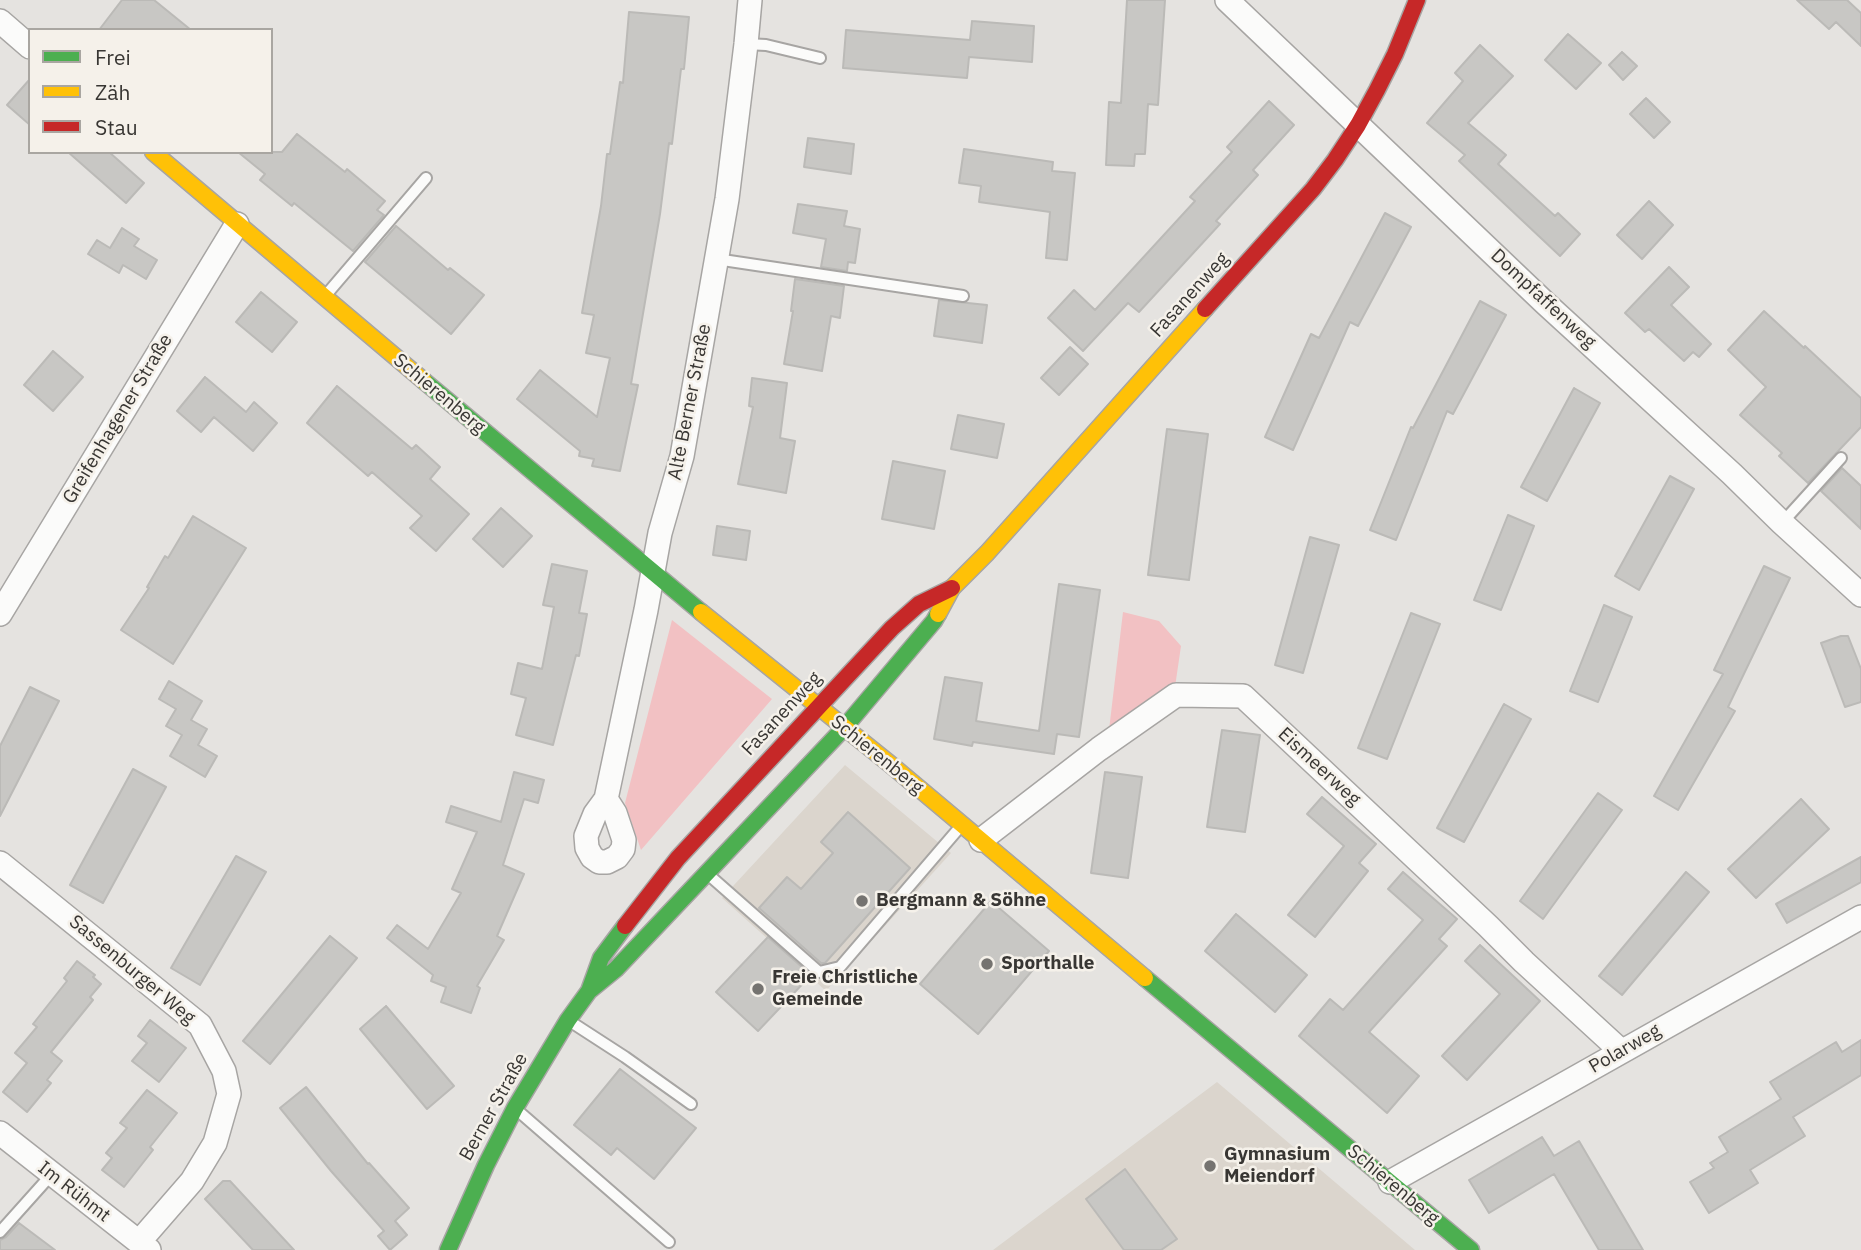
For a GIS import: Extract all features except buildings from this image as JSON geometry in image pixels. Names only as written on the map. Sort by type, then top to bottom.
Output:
[{"type":"main road","name":"Fasanenweg","points":[[657,884],[686,848],[892,628],[919,604],[951,588],[987,553],[1313,189],[1358,125],[1395,54],[1417,0]]},
{"type":"main road","name":"Schierenberg","points":[[155,154],[653,573],[962,824],[1471,1250]]},
{"type":"main road","name":"Fasanenweg","points":[[678,904],[845,729],[934,621],[951,588]]},
{"type":"main road","name":"Berner Straße","points":[[448,1250],[514,1108],[589,990],[601,958],[657,884]]},
{"type":"main road","name":"Berner Straße","points":[[589,990],[616,969],[678,904]]},
{"type":"street","name":"Alte Berner Straße","points":[[606,799],[660,533],[682,456],[727,199],[750,0]]},
{"type":"street","name":"Dompfaffenweg","points":[[1227,0],[1536,294],[1861,596]]},
{"type":"street","points":[[0,21],[28,45]]},
{"type":"street","name":"Greifenhagener Straße","points":[[0,614],[237,224]]},
{"type":"street","name":"Eismeerweg","points":[[981,840],[1099,748],[1176,695],[1244,696],[1621,1051]]},
{"type":"street","name":"Sassenburger Weg","points":[[0,863],[200,1025],[224,1071],[229,1094],[215,1143],[192,1181],[144,1246]]},
{"type":"street","name":"Polarweg","points":[[1390,1182],[1861,916]]},
{"type":"street","name":"Im Rühmt","points":[[0,1133],[144,1246]]},
{"type":"lane","points":[[746,44],[766,45],[820,58]]},
{"type":"lane","points":[[324,298],[426,178]]},
{"type":"lane","points":[[716,259],[963,296]]},
{"type":"lane","points":[[1782,523],[1841,458]]},
{"type":"lane","points":[[707,873],[819,972],[840,967],[962,824]]},
{"type":"lane","points":[[568,1020],[691,1104]]},
{"type":"lane","points":[[514,1108],[669,1242]]},
{"type":"lane","points":[[0,1232],[51,1174]]},
{"type":"shaded area","points":[[1123,612],[1159,621],[1181,646],[1175,687],[1109,730]]},
{"type":"shaded area","points":[[672,620],[772,699],[641,850],[625,803]]},
{"type":"shaded area","points":[[845,765],[951,853],[826,991],[722,898]]},
{"type":"shaded area","name":"Gymnasium Meiendorf","points":[[1217,1082],[1415,1250],[993,1250]]},
{"type":"traffic: fast","points":[[424,381],[701,612]]},
{"type":"traffic: fast","points":[[589,991],[616,969],[844,728],[938,614]]},
{"type":"traffic: fast","points":[[448,1250],[515,1108],[568,1020],[589,991],[601,958],[625,926]]},
{"type":"traffic: fast","points":[[1145,978],[1471,1250]]},
{"type":"traffic: slow","points":[[155,154],[424,381]]},
{"type":"traffic: slow","points":[[938,614],[952,588],[987,553],[1205,309]]},
{"type":"traffic: slow","points":[[701,612],[890,764],[1145,978]]},
{"type":"traffic: jam","points":[[1205,309],[1313,189],[1335,160],[1377,90],[1417,0]]},
{"type":"traffic: jam","points":[[625,926],[678,858],[892,628],[919,604],[952,588]]},
{"type":"place","name":"Bergmann & Söhne","points":[[862,901]]},
{"type":"place","name":"Sporthalle","points":[[987,964]]},
{"type":"place","name":"Freie Christliche Gemeinde","points":[[758,989]]},
{"type":"place","name":"Gymnasium Meiendorf","points":[[1210,1166]]}]
